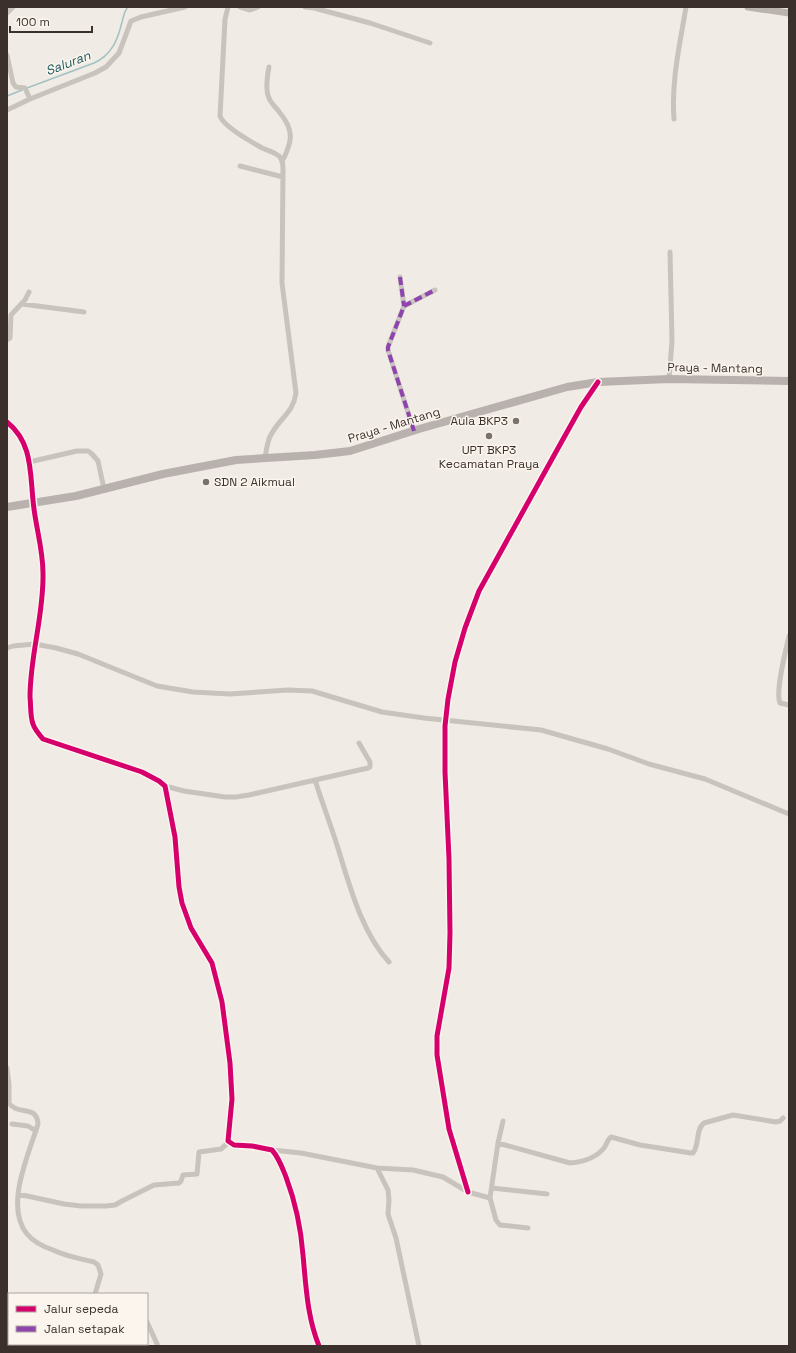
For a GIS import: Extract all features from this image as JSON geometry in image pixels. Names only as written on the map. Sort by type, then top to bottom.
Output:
[{"type":"main road","name":"Praya - Mantang","points":[[7,507],[76,496],[163,474],[236,460],[315,455],[350,451],[566,387],[598,382],[669,379],[789,381]]},
{"type":"street","points":[[7,12],[14,7]]},
{"type":"street","points":[[7,110],[29,97],[95,73],[106,67],[119,53],[131,21],[140,17],[185,7]]},
{"type":"street","points":[[228,7],[225,19],[220,116],[222,121],[228,126],[262,148],[280,157],[282,162],[282,283],[296,393],[295,402],[291,409],[271,433],[265,457]]},
{"type":"street","points":[[240,7],[250,10],[258,7]]},
{"type":"street","points":[[305,7],[370,23],[430,43]]},
{"type":"street","points":[[674,119],[672,101],[675,70],[686,7]]},
{"type":"street","points":[[748,7],[789,13]]},
{"type":"street","points":[[7,54],[13,83],[16,87],[25,88],[29,97]]},
{"type":"street","points":[[269,68],[267,80],[269,98],[287,124],[291,135],[287,152],[282,162]]},
{"type":"street","points":[[240,166],[283,177]]},
{"type":"street","points":[[669,379],[672,341],[670,252]]},
{"type":"street","points":[[400,277],[404,306],[390,340],[388,350],[414,431]]},
{"type":"street","points":[[404,306],[435,290]]},
{"type":"street","points":[[7,340],[10,338],[11,315],[22,304],[29,292]]},
{"type":"street","points":[[22,304],[84,312]]},
{"type":"street","points":[[468,1192],[449,1130],[437,1055],[437,1036],[449,968],[449,858],[445,772],[446,720],[455,662],[465,628],[479,591],[557,450],[598,382]]},
{"type":"street","points":[[7,422],[17,432],[28,451],[33,502],[42,551],[43,573],[41,608],[31,674],[31,715],[32,723],[36,732],[43,739],[142,772],[165,786],[184,792],[225,797],[250,795],[368,768],[370,766],[370,762],[359,743]]},
{"type":"street","points":[[29,462],[77,451],[88,451],[98,461],[104,489]]},
{"type":"street","points":[[789,636],[778,699],[780,703],[789,706]]},
{"type":"street","points":[[7,648],[35,644],[56,648],[78,654],[157,686],[200,693],[230,694],[288,690],[312,691],[382,712],[424,718],[541,730],[608,750],[648,764],[711,781],[789,814]]},
{"type":"street","points":[[314,780],[334,835],[352,892],[372,938],[380,952],[389,962]]},
{"type":"street","points":[[165,786],[175,837],[179,887],[182,902],[191,928],[212,964],[222,1002],[230,1063],[232,1092],[229,1142]]},
{"type":"street","points":[[7,1068],[9,1103],[15,1108],[35,1114],[38,1121],[27,1156],[18,1194],[18,1210],[21,1225],[27,1235],[53,1251],[94,1262],[98,1265],[101,1274],[95,1293]]},
{"type":"street","points":[[498,1143],[570,1163],[580,1162],[598,1154],[611,1137],[640,1145],[694,1153],[696,1150],[699,1132],[704,1123],[731,1115],[776,1122],[783,1118]]},
{"type":"street","points":[[503,1121],[498,1143],[490,1198],[498,1223],[503,1226],[528,1228]]},
{"type":"street","points":[[12,1124],[28,1126],[36,1131]]},
{"type":"street","points":[[229,1142],[234,1145],[301,1153],[377,1168],[413,1170],[443,1177],[468,1192],[490,1198]]},
{"type":"street","points":[[18,1194],[64,1204],[81,1206],[115,1205],[154,1185],[179,1183],[183,1175],[197,1174],[199,1152],[221,1149],[229,1142]]},
{"type":"street","points":[[272,1150],[280,1161],[294,1201],[303,1254],[307,1297],[313,1329],[319,1346]]},
{"type":"street","points":[[377,1168],[388,1190],[388,1214],[396,1238],[419,1346]]},
{"type":"street","points":[[492,1188],[547,1194]]},
{"type":"street","points":[[148,1324],[158,1346]]},
{"type":"waterway","name":"Saluran","points":[[27,88],[94,63],[105,56],[110,51],[116,40],[128,7]]},
{"type":"waterway","name":"Saluran","points":[[7,96],[22,90]]},
{"type":"marked path","points":[[400,277],[404,306]]},
{"type":"marked path","points":[[414,431],[388,347],[404,306],[435,290]]},
{"type":"cycle path","points":[[468,1192],[449,1129],[437,1055],[437,1036],[449,968],[449,859],[445,772],[445,726],[448,699],[455,662],[465,628],[479,591],[581,407],[598,382]]},
{"type":"cycle path","points":[[7,422],[21,439],[28,458],[34,509],[43,564],[43,589],[31,681],[30,697],[31,718],[33,724],[43,739],[142,772],[165,786],[175,837],[179,887],[182,903],[191,928],[212,963],[222,1002],[230,1063],[232,1099],[228,1141],[234,1145],[252,1146],[272,1150],[282,1166],[297,1215],[301,1235],[309,1312],[319,1346]]},
{"type":"place","name":"Aula BKP3","points":[[516,421]]},
{"type":"place","name":"UPT BKP3 Kecamatan Praya","points":[[489,436]]},
{"type":"place","name":"SDN 2 Aikmual","points":[[206,482]]}]
